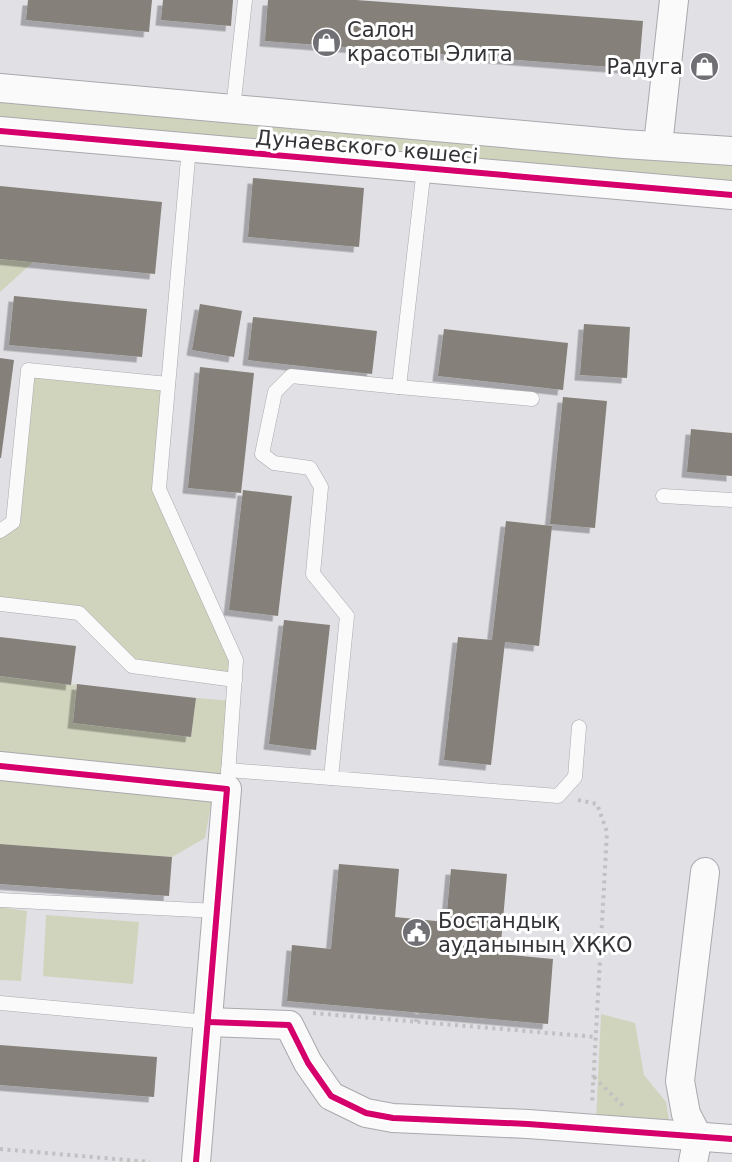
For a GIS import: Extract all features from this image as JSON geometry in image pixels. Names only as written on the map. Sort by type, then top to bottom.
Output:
[{"type":"street","points":[[658,145],[674,0]]},
{"type":"street","name":"Дунаевского көшесі","points":[[0,88],[732,151]]},
{"type":"street","name":"Дунаевского көшесі","points":[[0,131],[732,195]]},
{"type":"street","points":[[0,766],[228,780],[196,1162]]},
{"type":"street","points":[[695,1150],[680,1081],[705,872]]},
{"type":"street","points":[[208,1022],[289,1025],[308,1063],[331,1096],[366,1113],[393,1118],[590,1129],[695,1150],[732,1139]]},
{"type":"lane","points":[[233,109],[245,0]]},
{"type":"lane","points":[[189,147],[159,489],[236,660],[228,780],[331,778],[558,796],[575,777],[579,727]]},
{"type":"lane","points":[[399,387],[424,168]]},
{"type":"lane","points":[[0,531],[13,522],[28,370],[168,384]]},
{"type":"lane","points":[[331,778],[346,616],[313,574],[321,487],[310,468],[274,463],[262,454],[275,392],[291,376],[532,399]]},
{"type":"lane","points":[[663,496],[732,501]]},
{"type":"lane","points":[[0,604],[79,613],[132,666],[235,680]]},
{"type":"lane","points":[[0,900],[217,911]]},
{"type":"lane","points":[[0,1003],[208,1022]]},
{"type":"path","points":[[558,796],[597,804],[607,832],[590,1129]]},
{"type":"path","points":[[289,1025],[300,1011],[596,1037]]},
{"type":"path","points":[[416,1022],[417,1013]]},
{"type":"path","points":[[0,1149],[150,1162]]},
{"type":"green space","points":[[0,95],[732,151],[732,195],[0,125]]},
{"type":"green space","points":[[0,259],[33,262],[0,292]]},
{"type":"green space","points":[[26,364],[169,379],[159,489],[236,660],[235,680],[132,666],[79,613],[0,604],[0,531],[13,522]]},
{"type":"green space","points":[[0,676],[77,684],[73,723],[191,737],[196,698],[233,701],[227,789],[214,788],[205,838],[172,857],[0,844]]},
{"type":"green space","points":[[0,907],[27,911],[21,981],[0,980]]},
{"type":"green space","points":[[46,915],[139,922],[133,984],[43,976]]},
{"type":"green space","points":[[601,1014],[635,1023],[644,1075],[666,1102],[670,1126],[596,1122]]},
{"type":"building","points":[[28,0],[152,0],[149,32],[26,20]]},
{"type":"building","points":[[163,0],[233,0],[231,26],[161,20]]},
{"type":"building","points":[[268,0],[356,0],[643,21],[639,69],[265,41]]},
{"type":"building","points":[[253,178],[364,188],[359,247],[248,237]]},
{"type":"building","points":[[0,186],[162,202],[155,274],[0,259]]},
{"type":"building","points":[[14,296],[147,309],[142,357],[9,345]]},
{"type":"building","points":[[200,304],[242,311],[234,357],[192,350]]},
{"type":"building","points":[[253,317],[377,331],[372,374],[248,360]]},
{"type":"building","points":[[584,324],[630,327],[627,378],[580,375]]},
{"type":"building","points":[[444,329],[568,343],[563,390],[438,376]]},
{"type":"building","points":[[0,358],[14,360],[1,458],[0,458]]},
{"type":"building","points":[[200,367],[254,373],[241,493],[188,488]]},
{"type":"building","points":[[563,397],[607,401],[595,528],[550,524]]},
{"type":"building","points":[[691,429],[732,433],[732,476],[687,472]]},
{"type":"building","points":[[243,490],[292,496],[278,616],[229,610]]},
{"type":"building","points":[[506,521],[552,526],[539,646],[505,642],[491,765],[444,760],[458,637],[492,640]]},
{"type":"building","points":[[284,620],[330,625],[316,750],[269,744]]},
{"type":"building","points":[[0,637],[76,646],[71,685],[0,676]]},
{"type":"building","points":[[77,684],[196,698],[191,737],[73,723]]},
{"type":"building","points":[[0,844],[172,857],[169,896],[0,884]]},
{"type":"building","name":"Бостандық ауданының ХҚКО","points":[[339,864],[399,869],[395,917],[446,922],[451,869],[507,874],[500,954],[553,959],[548,1024],[287,1001],[292,945],[331,949]]},
{"type":"building","points":[[0,1045],[157,1057],[154,1097],[0,1085]]},
{"type":"cycle path","points":[[0,131],[732,195]]},
{"type":"cycle path","points":[[0,766],[227,789],[196,1162]]},
{"type":"cycle path","points":[[208,1022],[289,1025],[308,1063],[331,1096],[366,1113],[393,1118],[528,1124],[732,1139]]},
{"type":"place","name":"Салон красоты Элита","points":[[326,42]]},
{"type":"place","name":"Радуга","points":[[704,67]]},
{"type":"place","name":"Бостандық ауданының ХҚКО","points":[[417,933]]}]
